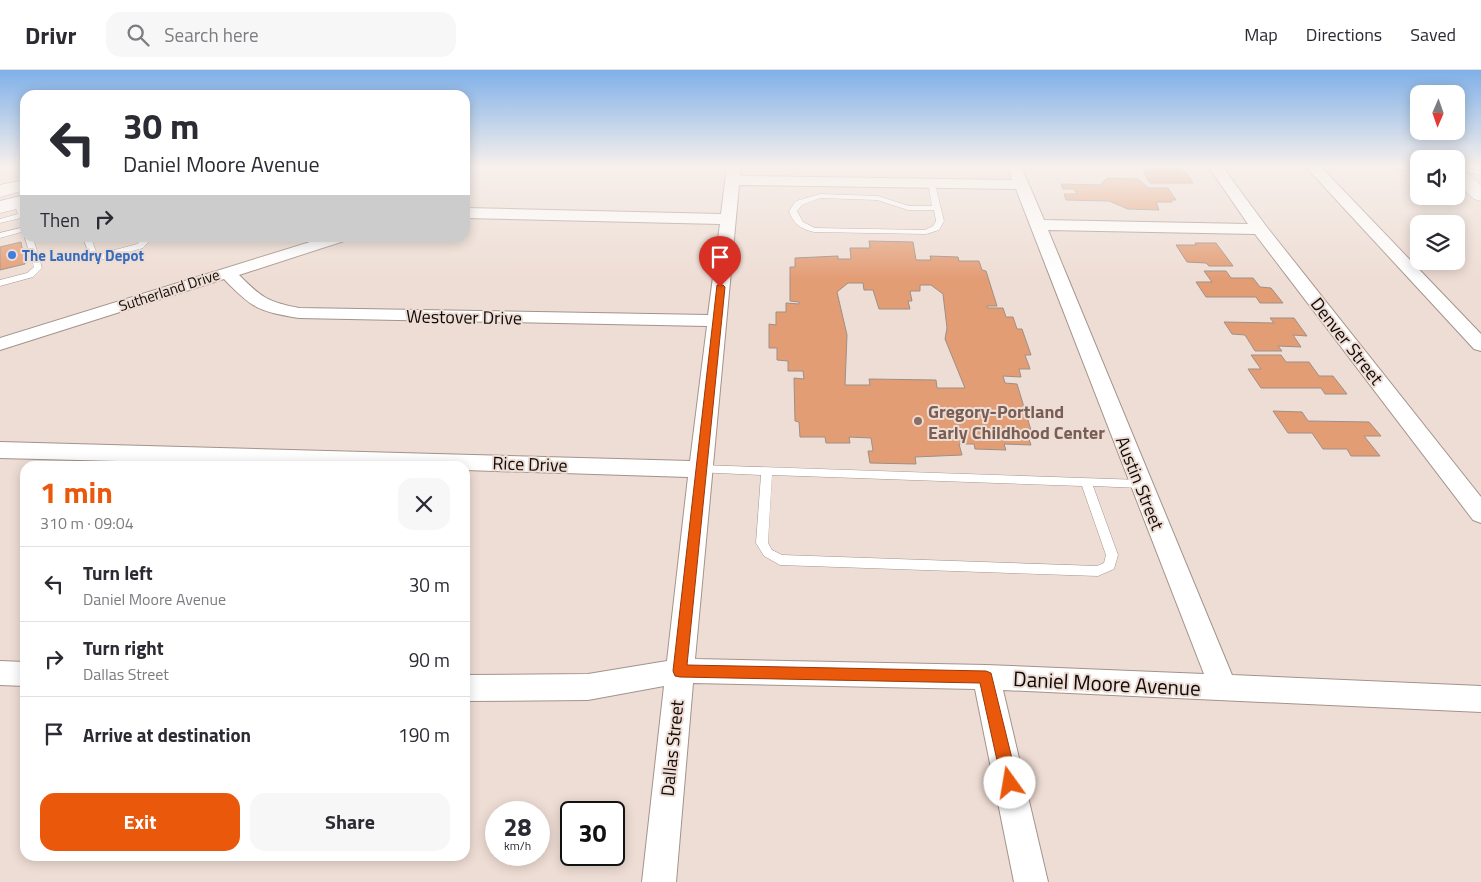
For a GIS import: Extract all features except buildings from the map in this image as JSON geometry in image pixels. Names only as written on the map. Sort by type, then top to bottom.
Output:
[{"type":"street","name":"Dallas Street","points":[[659,882],[700,469],[730,204]]},
{"type":"street","name":"Austin Street","points":[[1029,204],[1223,688]]},
{"type":"street","name":"Denver Street","points":[[1242,204],[1481,514]]},
{"type":"street","points":[[1348,204],[1481,345]]},
{"type":"street","points":[[470,213],[728,219]]},
{"type":"street","points":[[1037,225],[1260,229]]},
{"type":"street","name":"Sutherland Drive","points":[[0,344],[325,242]]},
{"type":"street","name":"Westover Drive","points":[[226,272],[253,298],[270,308],[299,314],[716,322]]},
{"type":"street","name":"Rice Drive","points":[[0,450],[405,461]]},
{"type":"street","name":"Rice Drive","points":[[470,463],[700,469]]},
{"type":"street","name":"Daniel Moore Avenue","points":[[470,688],[588,687],[680,671],[986,677],[1481,699]]},
{"type":"street","points":[[0,673],[20,674]]},
{"type":"street","points":[[986,677],[1031,882]]},
{"type":"lane","points":[[799,204],[794,211],[795,219],[800,225],[814,230],[926,232],[936,228],[940,221],[936,204]]},
{"type":"lane","points":[[896,204],[908,208],[937,208]]},
{"type":"lane","points":[[0,221],[20,212]]},
{"type":"lane","points":[[0,236],[20,230]]},
{"type":"lane","points":[[0,283],[30,275],[38,268],[30,242]]},
{"type":"lane","points":[[89,242],[94,256],[100,257],[140,246],[144,242]]},
{"type":"lane","points":[[700,469],[1141,484]]},
{"type":"lane","points":[[767,471],[762,543],[768,553],[780,560],[1098,571],[1110,566],[1112,555],[1086,482]]},
{"type":"place","name":"The Laundry Depot","points":[[12,255]]},
{"type":"place","name":"Gregory-Portland Early Childhood Center","points":[[918,421]]},
{"type":"route","points":[[720,287],[680,671],[986,677],[1010,783]]}]
